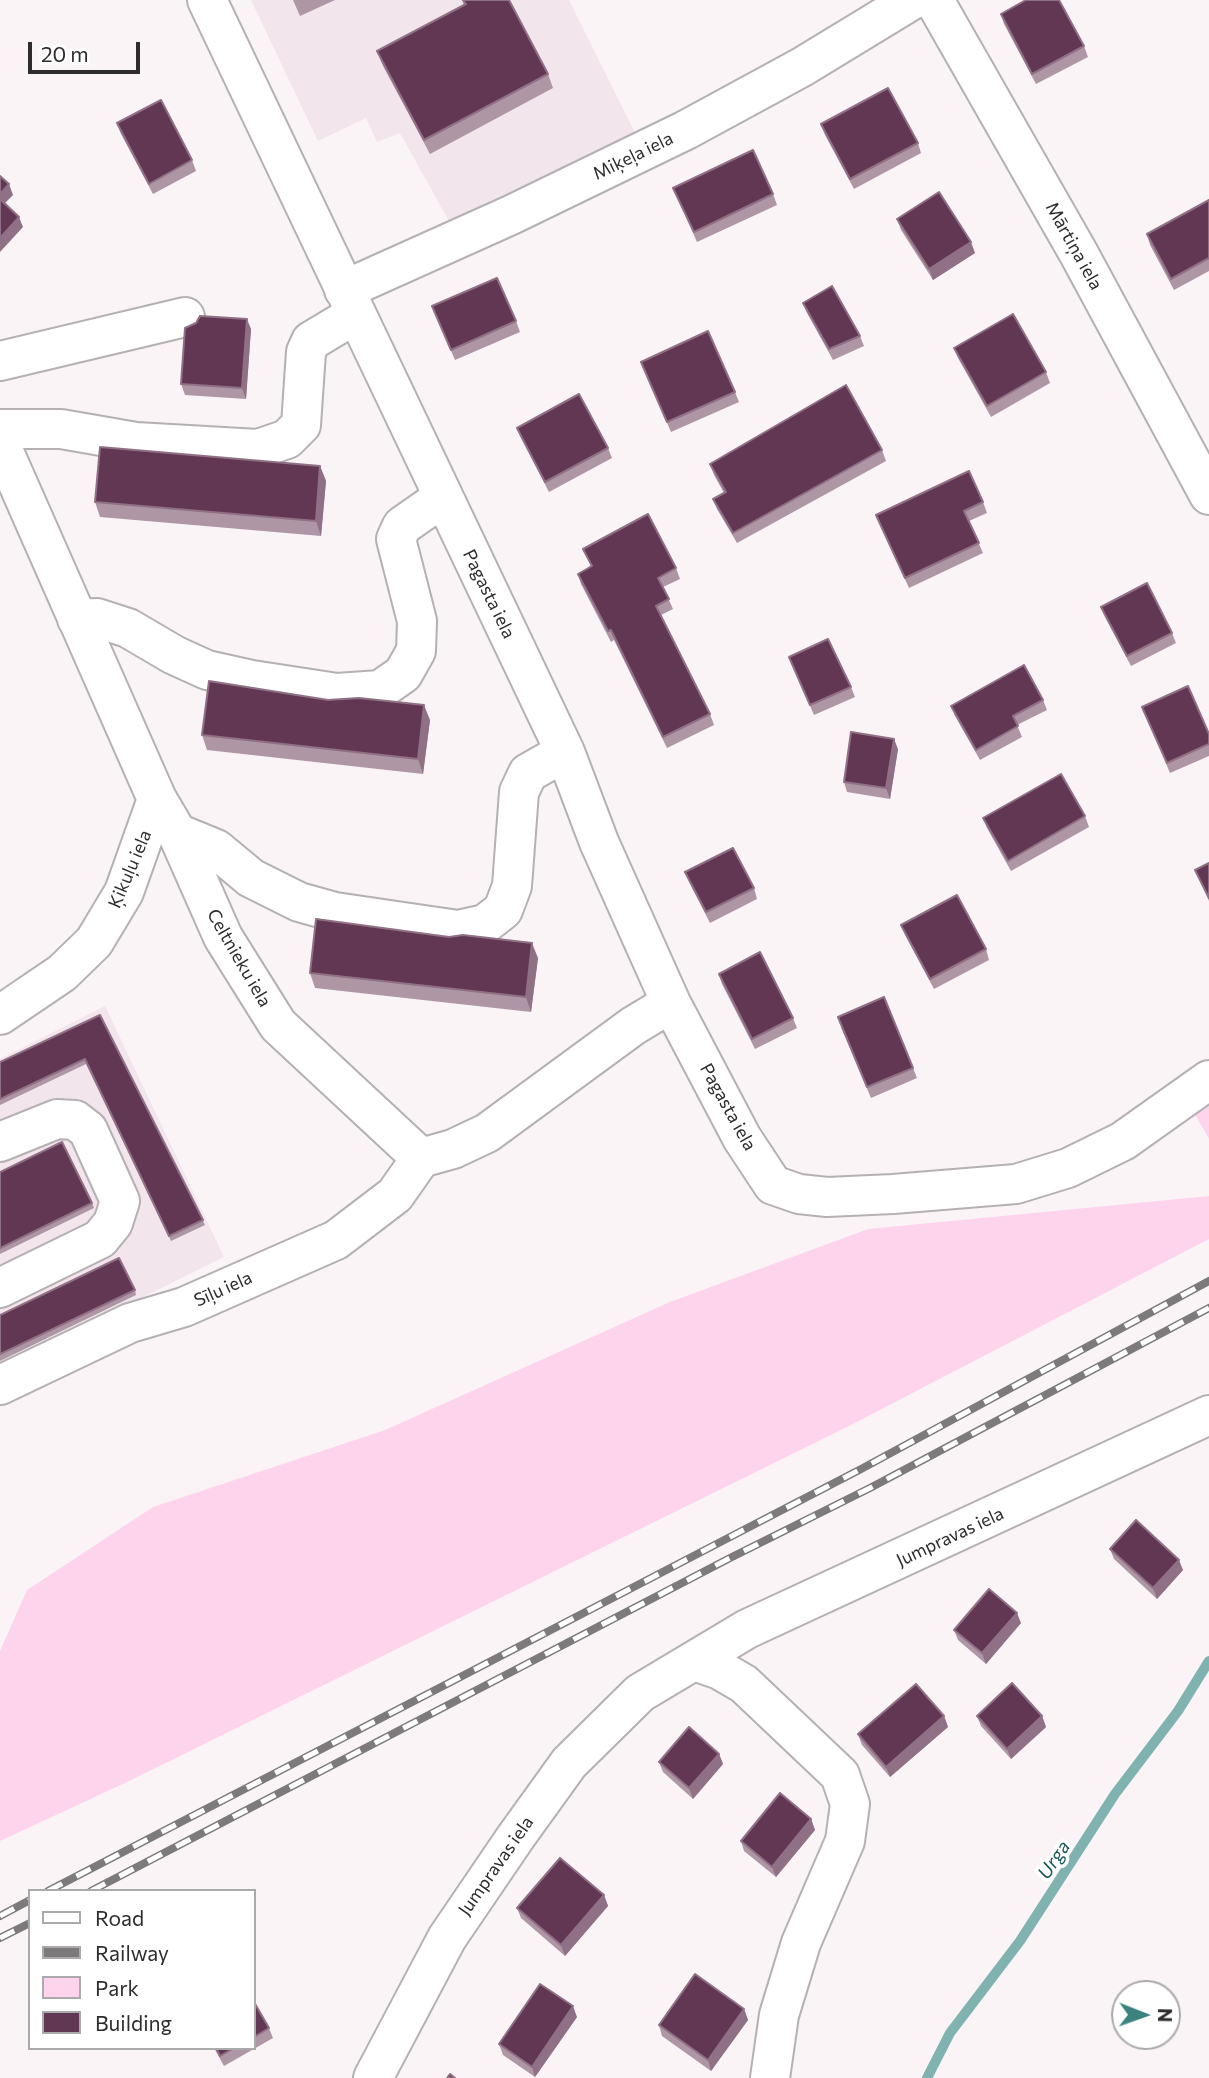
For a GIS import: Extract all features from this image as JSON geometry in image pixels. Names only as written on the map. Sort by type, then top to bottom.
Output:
[{"type":"street","name":"Pagasta iela","points":[[207,0],[565,752],[599,842],[671,1003],[742,1138],[774,1185],[799,1194],[827,1197],[893,1195],[1016,1184],[1068,1168],[1124,1141],[1209,1080]]},
{"type":"street","name":"Miķeļa iela","points":[[0,429],[61,429],[136,442],[258,449],[288,439],[301,425],[306,352],[311,341],[350,302],[511,215],[686,130],[802,67],[912,0]]},
{"type":"street","name":"Mārtiņa iela","points":[[934,0],[1079,254],[1209,495]]},
{"type":"street","points":[[0,361],[185,317]]},
{"type":"street","name":"Celtnieku iela","points":[[0,443],[157,800],[177,833],[223,937],[278,1025],[421,1158]]},
{"type":"street","points":[[77,619],[97,618],[128,628],[174,655],[207,670],[240,678],[337,692],[380,690],[403,674],[416,651],[417,621],[396,539],[402,526],[442,498]]},
{"type":"street","points":[[177,833],[216,849],[251,878],[299,902],[335,912],[458,930],[485,924],[503,909],[512,886],[519,792],[528,773],[565,752]]},
{"type":"street","name":"Ķikuļu iela","points":[[0,1015],[62,973],[94,942],[124,892],[157,800]]},
{"type":"street","points":[[421,1158],[453,1149],[487,1133],[633,1026],[671,1003]]},
{"type":"street","points":[[0,1142],[57,1119],[75,1120],[88,1130],[120,1202],[113,1223],[100,1239],[0,1288]]},
{"type":"street","name":"Sīļu iela","points":[[0,1384],[130,1323],[184,1307],[336,1240],[395,1195],[421,1158]]},
{"type":"street","name":"Jumpravas iela","points":[[373,2078],[446,1938],[515,1838],[569,1763],[640,1693],[747,1629],[1209,1415]]},
{"type":"street","points":[[694,1661],[720,1670],[744,1684],[840,1775],[850,1804],[845,1841],[801,1942],[779,2015],[770,2078]]},
{"type":"shaded area","points":[[251,0],[569,0],[639,141],[455,232],[400,133],[377,142],[366,118],[318,141]]},
{"type":"shaded area","points":[[105,1006],[224,1257],[0,1368],[0,1059]]},
{"type":"green space","points":[[1209,1097],[1209,1139],[1192,1109]]},
{"type":"green space","points":[[1209,1196],[1209,1239],[849,1426],[123,1784],[0,1841],[0,1651],[27,1590],[153,1507],[385,1430],[670,1302],[868,1229]]},
{"type":"building","points":[[463,0],[509,0],[548,74],[424,140],[377,51],[466,4]]},
{"type":"building","points":[[1026,0],[1059,0],[1084,46],[1032,74],[1001,14]]},
{"type":"building","points":[[888,88],[918,143],[850,179],[821,124]]},
{"type":"building","points":[[161,100],[192,160],[149,184],[117,123]]},
{"type":"building","points":[[753,150],[773,194],[694,232],[673,188]]},
{"type":"building","points":[[0,176],[9,184],[0,194]]},
{"type":"building","points":[[939,192],[971,242],[929,269],[897,219]]},
{"type":"building","points":[[0,199],[19,217],[0,238]]},
{"type":"building","points":[[1209,200],[1209,258],[1171,279],[1147,234]]},
{"type":"building","points":[[497,278],[516,321],[451,350],[432,306]]},
{"type":"building","points":[[832,286],[860,336],[829,349],[803,303]]},
{"type":"building","points":[[1013,314],[1046,372],[987,406],[954,348]]},
{"type":"building","points":[[200,316],[247,319],[242,388],[181,384],[185,328],[196,323]]},
{"type":"building","points":[[708,331],[735,392],[667,422],[641,362]]},
{"type":"building","points":[[846,385],[882,450],[733,533],[713,499],[726,492],[710,464]]},
{"type":"building","points":[[579,394],[608,448],[545,482],[517,428]]},
{"type":"building","points":[[100,447],[320,466],[316,521],[95,502]]},
{"type":"building","points":[[969,471],[983,502],[964,511],[979,543],[905,578],[876,515]]},
{"type":"building","points":[[648,514],[676,568],[658,578],[669,599],[656,606],[710,714],[663,737],[611,630],[608,631],[578,574],[592,566],[583,549]]},
{"type":"building","points":[[1147,583],[1172,633],[1127,656],[1101,607]]},
{"type":"building","points":[[828,639],[851,687],[810,705],[789,657]]},
{"type":"building","points":[[1024,665],[1043,700],[1013,716],[1018,726],[976,750],[951,706]]},
{"type":"building","points":[[209,681],[328,700],[359,698],[424,705],[418,759],[202,735]]},
{"type":"building","points":[[1188,686],[1209,734],[1209,744],[1167,763],[1142,707]]},
{"type":"building","points":[[851,732],[894,739],[886,788],[844,782]]},
{"type":"building","points":[[1061,774],[1085,816],[1008,861],[983,818]]},
{"type":"building","points":[[733,848],[754,888],[706,912],[685,872]]},
{"type":"building","points":[[1209,863],[1209,898],[1195,870]]},
{"type":"building","points":[[957,895],[986,949],[930,979],[901,925]]},
{"type":"building","points":[[316,919],[449,937],[463,935],[532,943],[526,997],[310,973]]},
{"type":"building","points":[[760,952],[793,1018],[752,1039],[719,974]]},
{"type":"building","points":[[884,997],[913,1068],[867,1087],[838,1017]]},
{"type":"building","points":[[100,1015],[203,1220],[169,1236],[85,1059],[0,1099],[0,1062]]},
{"type":"building","points":[[62,1142],[92,1203],[0,1248],[0,1172]]},
{"type":"building","points":[[119,1258],[135,1290],[0,1354],[0,1315]]},
{"type":"building","points":[[1136,1520],[1179,1560],[1153,1588],[1110,1549]]},
{"type":"building","points":[[989,1589],[1017,1613],[982,1653],[954,1630]]},
{"type":"building","points":[[1012,1683],[1042,1716],[1007,1749],[977,1716]]},
{"type":"building","points":[[916,1684],[944,1716],[886,1767],[858,1734]]},
{"type":"building","points":[[689,1727],[719,1754],[689,1788],[659,1762]]},
{"type":"building","points":[[780,1793],[811,1819],[772,1867],[741,1841]]},
{"type":"building","points":[[560,1858],[604,1895],[561,1945],[517,1908]]},
{"type":"building","points":[[695,1974],[744,2009],[708,2060],[659,2025]]},
{"type":"building","points":[[540,1984],[573,2006],[532,2067],[499,2044]]},
{"type":"building","points":[[256,2005],[269,2028],[256,2036]]},
{"type":"building","points":[[217,2050],[230,2050],[220,2056]]},
{"type":"waterway","name":"Urga","points":[[927,2078],[950,2033],[1020,1941],[1115,1794],[1178,1711],[1209,1661]]},
{"type":"railway","points":[[52,1889],[863,1468],[1209,1281]]},
{"type":"railway","points":[[95,1889],[730,1558],[870,1488],[1209,1308]]},
{"type":"railway","points":[[0,1916],[28,1901]]},
{"type":"railway","points":[[0,1938],[28,1924]]}]
